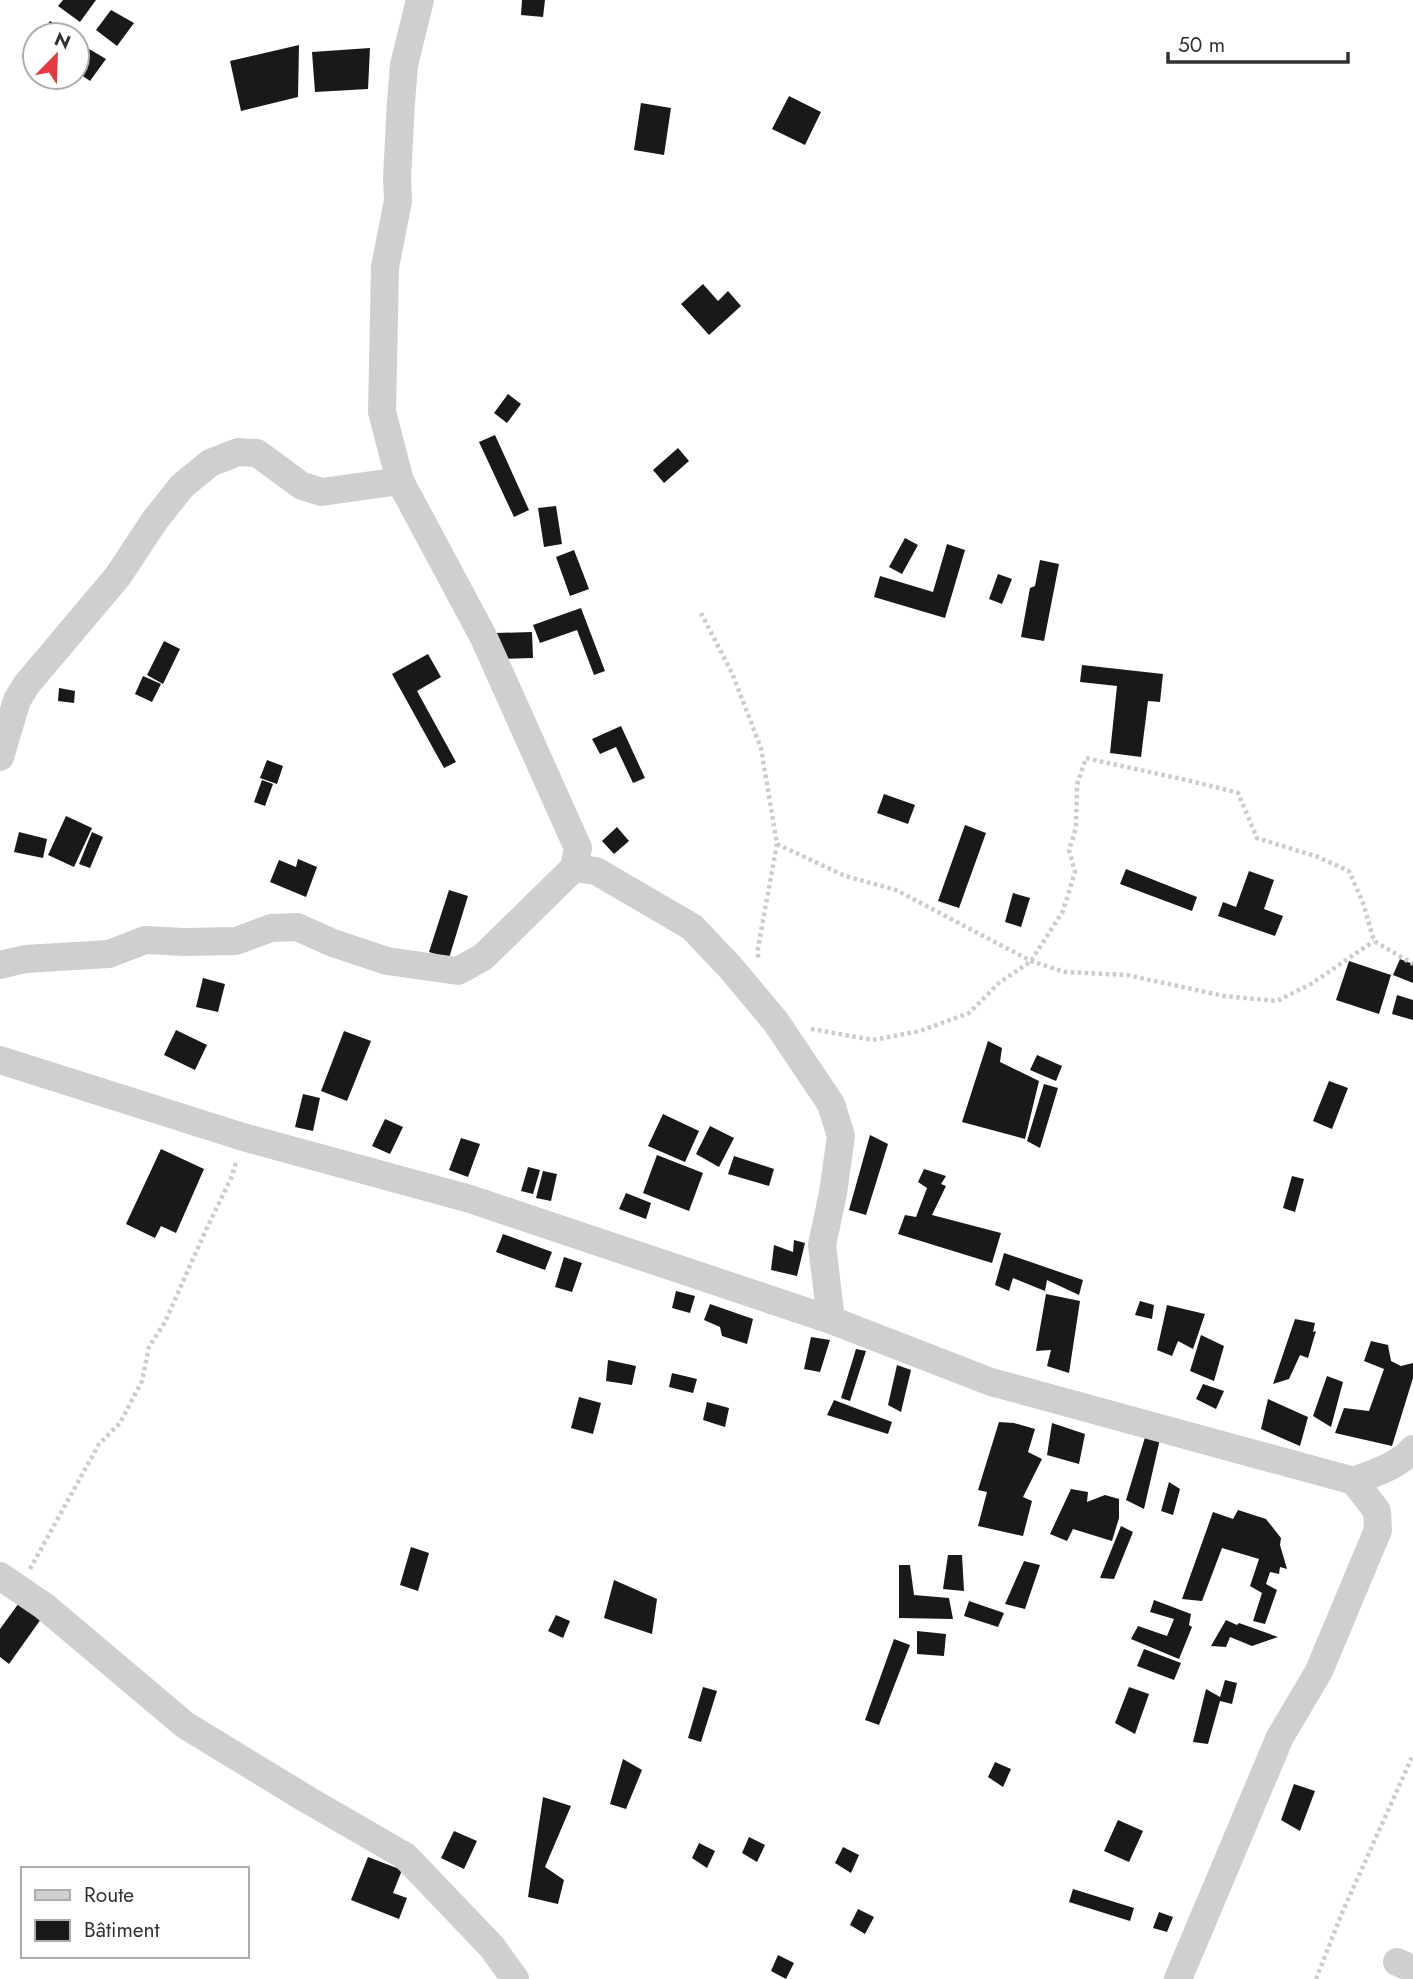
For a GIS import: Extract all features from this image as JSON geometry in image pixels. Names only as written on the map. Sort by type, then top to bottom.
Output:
[{"type":"street","points":[[0,965],[25,959],[109,954],[145,940],[236,941],[271,928],[297,927],[332,943],[387,961],[458,971],[483,957],[574,869],[578,848],[489,651],[400,481],[382,412],[385,267],[398,201],[404,65],[420,0]]},
{"type":"street","points":[[0,757],[17,701],[27,684],[118,576],[155,520],[182,486],[210,463],[238,452],[257,453],[302,486],[322,492],[400,481]]},
{"type":"street","points":[[574,869],[596,871],[692,927],[730,967],[768,1014],[831,1104],[841,1136],[822,1245],[831,1320]]},
{"type":"street","points":[[0,1060],[243,1137],[470,1199],[831,1320],[991,1382],[1354,1480],[1386,1468],[1413,1449]]},
{"type":"street","points":[[1178,1979],[1280,1737],[1319,1671],[1378,1530],[1377,1511],[1354,1480]]},
{"type":"street","points":[[9,1583],[44,1606],[185,1725],[405,1856],[492,1947],[515,1979]]},
{"type":"path","points":[[701,613],[732,673],[761,748],[777,844],[758,948],[768,1014],[873,1040],[920,1031],[969,1013],[999,983],[1031,961],[1063,911],[1075,872],[1069,850],[1076,828],[1077,785],[1086,758],[1130,769],[1176,776],[1238,793],[1257,838],[1318,857],[1349,871],[1363,903],[1374,941],[1413,964]]},
{"type":"path","points":[[777,844],[845,876],[896,890],[1031,961],[1065,972],[1127,975],[1224,996],[1277,1001],[1311,984],[1374,941]]},
{"type":"path","points":[[9,1583],[99,1444],[120,1423],[142,1381],[149,1347],[165,1322],[232,1176],[243,1137]]},
{"type":"path","points":[[1316,1979],[1342,1913],[1413,1755]]},
{"type":"building","points":[[63,0],[96,0],[81,21],[58,6]]},
{"type":"building","points":[[522,0],[545,0],[543,17],[521,15]]},
{"type":"building","points":[[111,10],[134,23],[117,46],[96,30]]},
{"type":"building","points":[[299,45],[298,97],[241,111],[230,61]]},
{"type":"building","points":[[370,48],[368,89],[315,92],[312,52]]},
{"type":"building","points":[[91,50],[106,59],[91,80]]},
{"type":"building","points":[[789,96],[821,112],[805,145],[772,129]]},
{"type":"building","points":[[641,103],[671,108],[664,155],[634,150]]},
{"type":"building","points":[[703,284],[718,301],[728,291],[741,306],[709,335],[681,304]]},
{"type":"building","points":[[508,394],[521,404],[507,423],[494,413]]},
{"type":"building","points":[[495,435],[529,510],[514,517],[479,442]]},
{"type":"building","points":[[678,448],[689,461],[664,483],[653,470]]},
{"type":"building","points":[[556,506],[562,544],[544,547],[538,508]]},
{"type":"building","points":[[905,538],[918,545],[902,574],[889,567]]},
{"type":"building","points":[[947,544],[965,550],[945,618],[874,597],[880,576],[933,592]]},
{"type":"building","points":[[574,550],[589,589],[570,596],[556,557]]},
{"type":"building","points":[[1040,560],[1059,564],[1044,641],[1021,637],[1030,588],[1035,586]]},
{"type":"building","points":[[998,574],[1012,579],[1002,604],[989,599]]},
{"type":"building","points":[[581,608],[605,671],[594,675],[577,630],[540,643],[533,625]]},
{"type":"building","points":[[532,632],[533,658],[497,659],[496,633]]},
{"type":"building","points":[[164,641],[180,649],[163,684],[147,675]]},
{"type":"building","points":[[428,654],[441,677],[417,691],[456,762],[444,768],[392,674]]},
{"type":"building","points":[[1082,665],[1163,674],[1160,702],[1148,701],[1141,757],[1110,753],[1117,686],[1080,682]]},
{"type":"building","points":[[143,676],[161,684],[152,702],[135,694]]},
{"type":"building","points":[[59,688],[75,691],[74,703],[58,701]]},
{"type":"building","points":[[621,726],[645,778],[633,783],[616,747],[600,754],[592,739]]},
{"type":"building","points":[[267,760],[283,766],[277,784],[260,778]]},
{"type":"building","points":[[262,780],[273,784],[265,806],[254,802]]},
{"type":"building","points":[[884,794],[915,805],[908,824],[877,813]]},
{"type":"building","points":[[66,816],[92,828],[74,867],[48,855]]},
{"type":"building","points":[[965,825],[986,833],[959,908],[938,901]]},
{"type":"building","points":[[617,827],[629,841],[614,854],[602,841]]},
{"type":"building","points":[[19,832],[47,839],[43,858],[14,852]]},
{"type":"building","points":[[92,832],[103,837],[90,868],[79,864]]},
{"type":"building","points":[[298,859],[317,867],[306,897],[270,882],[279,860],[296,867]]},
{"type":"building","points":[[1126,869],[1197,897],[1192,911],[1120,884]]},
{"type":"building","points":[[1249,871],[1274,880],[1264,909],[1283,916],[1275,936],[1218,916],[1223,902],[1236,907]]},
{"type":"building","points":[[449,890],[468,896],[449,958],[429,952]]},
{"type":"building","points":[[1013,893],[1030,898],[1021,927],[1005,922]]},
{"type":"building","points":[[1400,959],[1413,964],[1413,983],[1393,975]]},
{"type":"building","points":[[1349,961],[1391,975],[1379,1014],[1336,1000]]},
{"type":"building","points":[[203,978],[225,984],[218,1012],[196,1007]]},
{"type":"building","points":[[1397,995],[1413,1000],[1413,1020],[1392,1014]]},
{"type":"building","points":[[176,1030],[207,1045],[195,1070],[164,1055]]},
{"type":"building","points":[[344,1031],[371,1041],[347,1101],[321,1091]]},
{"type":"building","points":[[988,1041],[1002,1048],[1000,1062],[1039,1081],[1025,1139],[962,1122]]},
{"type":"building","points":[[1037,1055],[1062,1066],[1056,1081],[1030,1070]]},
{"type":"building","points":[[1329,1081],[1348,1088],[1332,1129],[1313,1121]]},
{"type":"building","points":[[1044,1084],[1058,1088],[1040,1148],[1027,1141]]},
{"type":"building","points":[[303,1094],[320,1098],[313,1131],[295,1127]]},
{"type":"building","points":[[663,1114],[699,1131],[685,1162],[648,1146]]},
{"type":"building","points":[[385,1119],[403,1127],[390,1154],[372,1146]]},
{"type":"building","points":[[710,1126],[734,1138],[719,1167],[696,1154]]},
{"type":"building","points":[[870,1135],[888,1144],[866,1215],[849,1210]]},
{"type":"building","points":[[461,1138],[480,1144],[468,1177],[449,1170]]},
{"type":"building","points":[[161,1149],[204,1169],[176,1233],[161,1226],[155,1238],[126,1224]]},
{"type":"building","points":[[657,1155],[703,1173],[689,1211],[643,1193]]},
{"type":"building","points":[[734,1156],[774,1169],[769,1186],[728,1174]]},
{"type":"building","points":[[528,1167],[540,1170],[533,1194],[521,1191]]},
{"type":"building","points":[[924,1169],[946,1176],[941,1184],[946,1186],[932,1215],[1001,1233],[992,1263],[898,1234],[905,1215],[916,1217],[927,1188],[918,1182]]},
{"type":"building","points":[[543,1171],[557,1174],[551,1201],[536,1198]]},
{"type":"building","points":[[1292,1176],[1304,1179],[1295,1212],[1283,1208]]},
{"type":"building","points":[[626,1193],[651,1203],[646,1219],[619,1209]]},
{"type":"building","points":[[503,1234],[552,1252],[545,1270],[496,1252]]},
{"type":"building","points":[[794,1240],[805,1243],[797,1276],[771,1270],[774,1245],[793,1252]]},
{"type":"building","points":[[1004,1253],[1083,1280],[1079,1295],[1047,1280],[1045,1291],[1013,1278],[1009,1291],[995,1285]]},
{"type":"building","points":[[564,1257],[582,1263],[572,1292],[555,1287]]},
{"type":"building","points":[[676,1291],[695,1296],[690,1313],[672,1308]]},
{"type":"building","points":[[1046,1294],[1080,1301],[1069,1373],[1047,1366],[1051,1350],[1036,1351]]},
{"type":"building","points":[[1140,1301],[1154,1305],[1152,1319],[1135,1315]]},
{"type":"building","points":[[710,1304],[753,1319],[747,1344],[722,1336],[720,1327],[704,1320]]},
{"type":"building","points":[[1167,1305],[1205,1314],[1193,1349],[1178,1341],[1172,1356],[1157,1350]]},
{"type":"building","points":[[1295,1319],[1315,1323],[1313,1332],[1316,1331],[1308,1358],[1300,1355],[1289,1379],[1273,1384]]},
{"type":"building","points":[[1201,1335],[1224,1346],[1214,1381],[1190,1371]]},
{"type":"building","points":[[811,1337],[830,1340],[820,1372],[804,1369]]},
{"type":"building","points":[[1371,1341],[1388,1345],[1391,1361],[1401,1366],[1413,1363],[1413,1378],[1392,1446],[1335,1433],[1344,1408],[1369,1411],[1384,1369],[1364,1361]]},
{"type":"building","points":[[856,1349],[866,1351],[850,1401],[841,1398]]},
{"type":"building","points":[[608,1360],[636,1366],[632,1385],[606,1381]]},
{"type":"building","points":[[897,1365],[911,1370],[901,1412],[888,1405]]},
{"type":"building","points":[[672,1373],[697,1379],[693,1393],[669,1387]]},
{"type":"building","points":[[1327,1376],[1343,1382],[1331,1427],[1313,1416]]},
{"type":"building","points":[[1203,1384],[1224,1391],[1216,1409],[1196,1399]]},
{"type":"building","points":[[579,1397],[601,1403],[593,1434],[571,1428]]},
{"type":"building","points":[[1268,1399],[1308,1417],[1300,1446],[1261,1429]]},
{"type":"building","points":[[834,1400],[892,1422],[888,1434],[827,1415]]},
{"type":"building","points":[[707,1402],[729,1408],[725,1427],[703,1420]]},
{"type":"building","points":[[999,1422],[1035,1429],[1028,1452],[1042,1459],[1023,1497],[1032,1501],[1023,1536],[978,1526],[987,1492],[978,1490]]},
{"type":"building","points":[[1052,1423],[1085,1434],[1079,1464],[1047,1455]]},
{"type":"building","points":[[1146,1434],[1160,1439],[1144,1509],[1126,1500]]},
{"type":"building","points":[[1169,1482],[1180,1489],[1173,1515],[1161,1511]]},
{"type":"building","points":[[1071,1489],[1088,1492],[1087,1502],[1105,1495],[1119,1499],[1119,1518],[1112,1541],[1073,1529],[1067,1541],[1050,1534]]},
{"type":"building","points":[[1238,1510],[1266,1519],[1281,1538],[1280,1545],[1287,1569],[1280,1567],[1279,1574],[1270,1572],[1266,1584],[1277,1590],[1265,1624],[1253,1621],[1262,1593],[1250,1586],[1259,1559],[1222,1548],[1202,1601],[1182,1599],[1213,1512],[1233,1519]]},
{"type":"building","points":[[1121,1526],[1133,1532],[1114,1579],[1100,1578]]},
{"type":"building","points":[[411,1547],[429,1553],[418,1591],[400,1585]]},
{"type":"building","points":[[948,1555],[962,1555],[964,1591],[943,1589]]},
{"type":"building","points":[[1024,1561],[1040,1565],[1025,1609],[1005,1604]]},
{"type":"building","points":[[899,1565],[910,1565],[914,1595],[949,1598],[953,1619],[899,1618]]},
{"type":"building","points":[[614,1580],[657,1599],[652,1634],[604,1618]]},
{"type":"building","points":[[24,1596],[46,1612],[9,1664],[0,1657],[0,1629]]},
{"type":"building","points":[[1154,1600],[1191,1614],[1189,1625],[1192,1627],[1179,1659],[1131,1639],[1138,1626],[1167,1636],[1174,1619],[1150,1612]]},
{"type":"building","points":[[969,1601],[1004,1613],[998,1627],[964,1616]]},
{"type":"building","points":[[556,1615],[570,1621],[563,1638],[548,1631]]},
{"type":"building","points":[[1226,1620],[1278,1637],[1252,1646],[1230,1637],[1226,1647],[1211,1646]]},
{"type":"building","points":[[917,1631],[946,1634],[944,1656],[917,1654]]},
{"type":"building","points":[[894,1639],[910,1645],[879,1725],[865,1720]]},
{"type":"building","points":[[1144,1649],[1181,1663],[1174,1680],[1137,1666]]},
{"type":"building","points":[[1225,1680],[1237,1683],[1232,1704],[1220,1701],[1208,1744],[1193,1742],[1206,1689],[1220,1697]]},
{"type":"building","points":[[703,1687],[717,1691],[701,1742],[688,1738]]},
{"type":"building","points":[[1129,1687],[1149,1694],[1135,1734],[1115,1723]]},
{"type":"building","points":[[623,1759],[642,1770],[626,1809],[610,1804]]},
{"type":"building","points":[[995,1762],[1011,1769],[1003,1787],[988,1777]]},
{"type":"building","points":[[1294,1784],[1315,1791],[1300,1831],[1281,1820]]},
{"type":"building","points":[[543,1797],[571,1806],[545,1867],[564,1880],[558,1904],[528,1897]]},
{"type":"building","points":[[1118,1820],[1143,1831],[1129,1862],[1104,1851]]},
{"type":"building","points":[[454,1831],[477,1841],[464,1869],[441,1858]]},
{"type":"building","points":[[749,1837],[765,1845],[757,1862],[742,1853]]},
{"type":"building","points":[[699,1843],[715,1851],[707,1868],[692,1858]]},
{"type":"building","points":[[843,1847],[859,1855],[851,1873],[835,1863]]},
{"type":"building","points":[[368,1857],[402,1870],[393,1893],[407,1898],[399,1919],[351,1900]]},
{"type":"building","points":[[1073,1889],[1134,1908],[1130,1921],[1069,1902]]},
{"type":"building","points":[[858,1909],[874,1917],[865,1934],[850,1925]]},
{"type":"building","points":[[1159,1912],[1173,1917],[1167,1932],[1153,1928]]},
{"type":"building","points":[[778,1955],[794,1963],[786,1979],[771,1971]]}]
